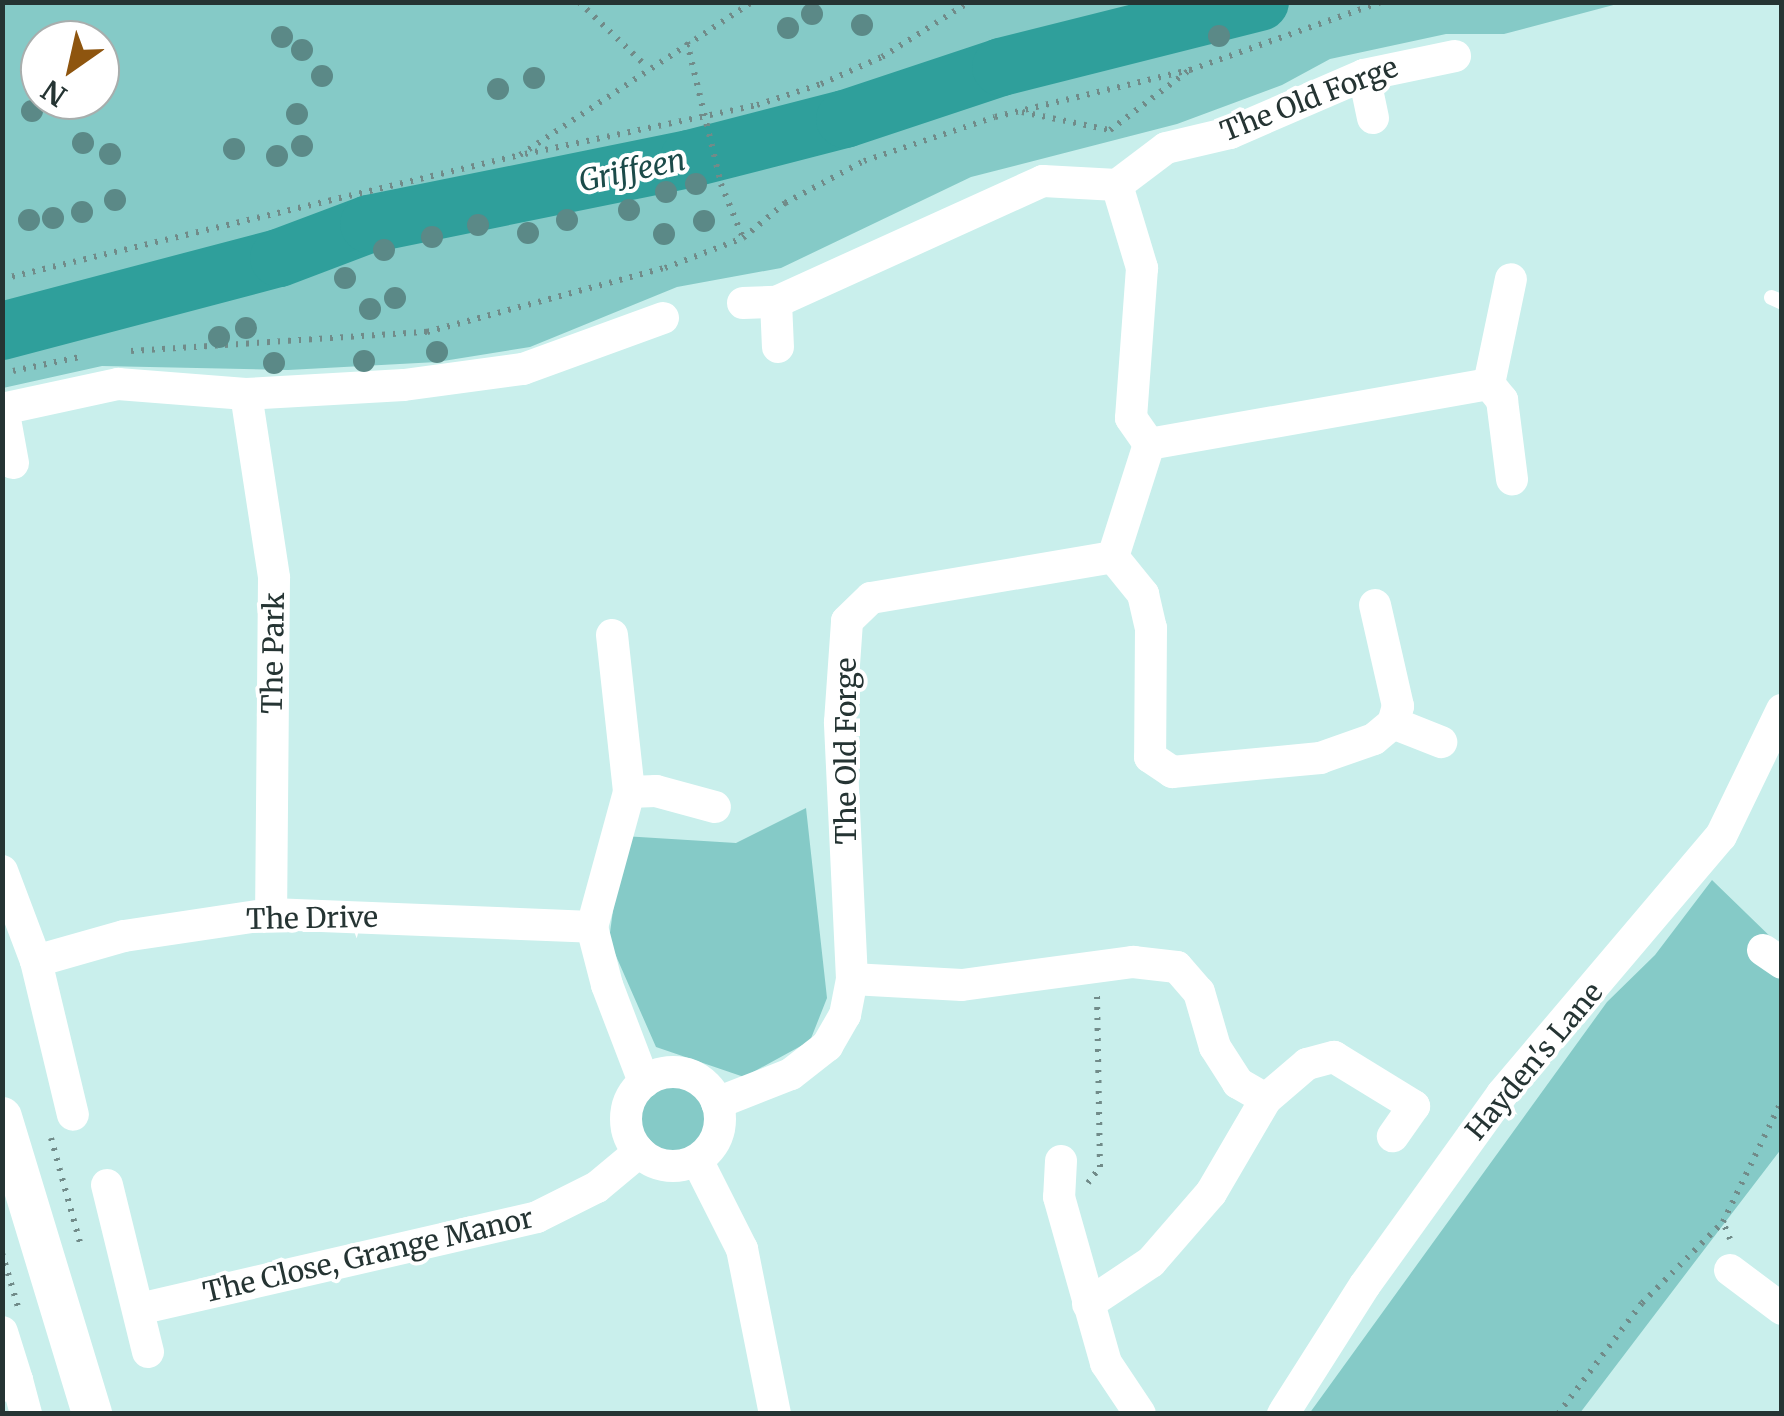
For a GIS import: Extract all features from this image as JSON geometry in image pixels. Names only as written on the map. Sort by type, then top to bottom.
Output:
[{"type":"street","name":"The Old Forge","points":[[1116,185],[1166,148],[1230,133],[1364,75],[1455,56]]},
{"type":"street","points":[[1364,75],[1373,118]]},
{"type":"street","points":[[778,347],[760,302],[1043,181],[1116,185],[1142,268],[1132,418],[1149,444]]},
{"type":"street","points":[[1489,384],[1511,279]]},
{"type":"street","points":[[13,462],[3,408],[118,384],[246,394],[404,386],[523,369],[618,345],[662,318]]},
{"type":"street","points":[[1149,444],[1489,384]]},
{"type":"street","points":[[1489,384],[1502,400],[1512,480]]},
{"type":"street","name":"The Park","points":[[246,394],[274,578],[271,914]]},
{"type":"street","points":[[1149,444],[1113,557],[1143,594],[1151,628],[1150,757],[1172,772],[1320,758],[1374,738],[1393,723],[1398,706],[1376,605]]},
{"type":"street","name":"The Old Forge","points":[[717,1103],[792,1074],[827,1046],[844,1015],[852,979],[840,796],[847,622],[871,598],[1113,557]]},
{"type":"street","points":[[612,635],[629,792],[592,927],[606,985],[644,1082]]},
{"type":"street","name":"Hayden's Lane","points":[[1282,1414],[1429,1192],[1502,1094],[1721,836],[1782,710]]},
{"type":"street","points":[[1393,723],[1441,742]]},
{"type":"street","points":[[629,792],[656,790],[715,807]]},
{"type":"street","points":[[2,871],[36,962],[60,1120]]},
{"type":"street","name":"The Drive","points":[[36,962],[124,936],[271,914],[592,927]]},
{"type":"street","points":[[852,979],[962,984],[1133,962],[1177,967],[1199,992],[1214,1046],[1238,1083],[1266,1099]]},
{"type":"street","points":[[1088,1304],[1151,1262],[1212,1193],[1266,1099],[1307,1064],[1334,1057],[1414,1106],[1393,1136]]},
{"type":"street","points":[[686,1074],[717,1103],[718,1135],[697,1160],[666,1166],[639,1152],[630,1139],[627,1108],[644,1082],[686,1074]]},
{"type":"street","points":[[2,1118],[92,1414]]},
{"type":"street","name":"The Close, Grange Manor","points":[[139,1309],[537,1217],[597,1187],[639,1152]]},
{"type":"street","points":[[697,1160],[742,1249],[775,1414]]},
{"type":"street","points":[[1060,1177],[1088,1304],[1106,1363],[1140,1414]]},
{"type":"street","points":[[107,1185],[148,1352]]},
{"type":"street","points":[[1730,1254],[1782,1309]]},
{"type":"street","points":[[2,1332],[10,1383],[26,1414]]},
{"type":"path","points":[[579,2],[646,67]]},
{"type":"path","points":[[520,154],[646,67],[752,2]]},
{"type":"path","points":[[2,279],[520,154],[788,95],[882,56],[968,2]]},
{"type":"path","points":[[118,352],[427,332],[665,268],[743,238],[785,203],[864,160],[1016,111],[1190,70],[1381,2]]},
{"type":"path","points":[[688,42],[706,104],[721,184],[743,238]]},
{"type":"path","points":[[1016,111],[1110,130],[1190,70]]},
{"type":"path","points":[[2,375],[103,354]]},
{"type":"path","points":[[1060,1177],[1099,1174],[1102,1058],[1094,968]]},
{"type":"path","points":[[1558,1414],[1642,1303],[1723,1222],[1782,1100]]},
{"type":"path","points":[[60,1120],[84,1255]]},
{"type":"path","points":[[1723,1222],[1730,1254]]},
{"type":"shaded area","points":[[3,2],[1621,3],[1504,34],[1446,34],[1330,59],[1282,85],[1177,124],[971,177],[781,268],[677,287],[530,347],[437,362],[288,370],[102,366],[3,388]]},
{"type":"shaded area","points":[[806,808],[827,998],[810,1041],[744,1077],[656,1047],[609,940],[623,836],[736,843]]},
{"type":"shaded area","points":[[1712,880],[1781,947],[1782,1148],[1580,1413],[1309,1414],[1607,1002],[1655,955]]},
{"type":"shaded area","points":[[672,1083],[696,1094],[707,1118],[696,1142],[672,1153],[648,1142],[637,1118],[648,1094]]},
{"type":"waterway","points":[[1140,34],[1161,2]]},
{"type":"waterway","name":"Griffeen","points":[[2,331],[279,258],[369,224],[689,159],[845,119],[1001,67],[1260,2]]}]
